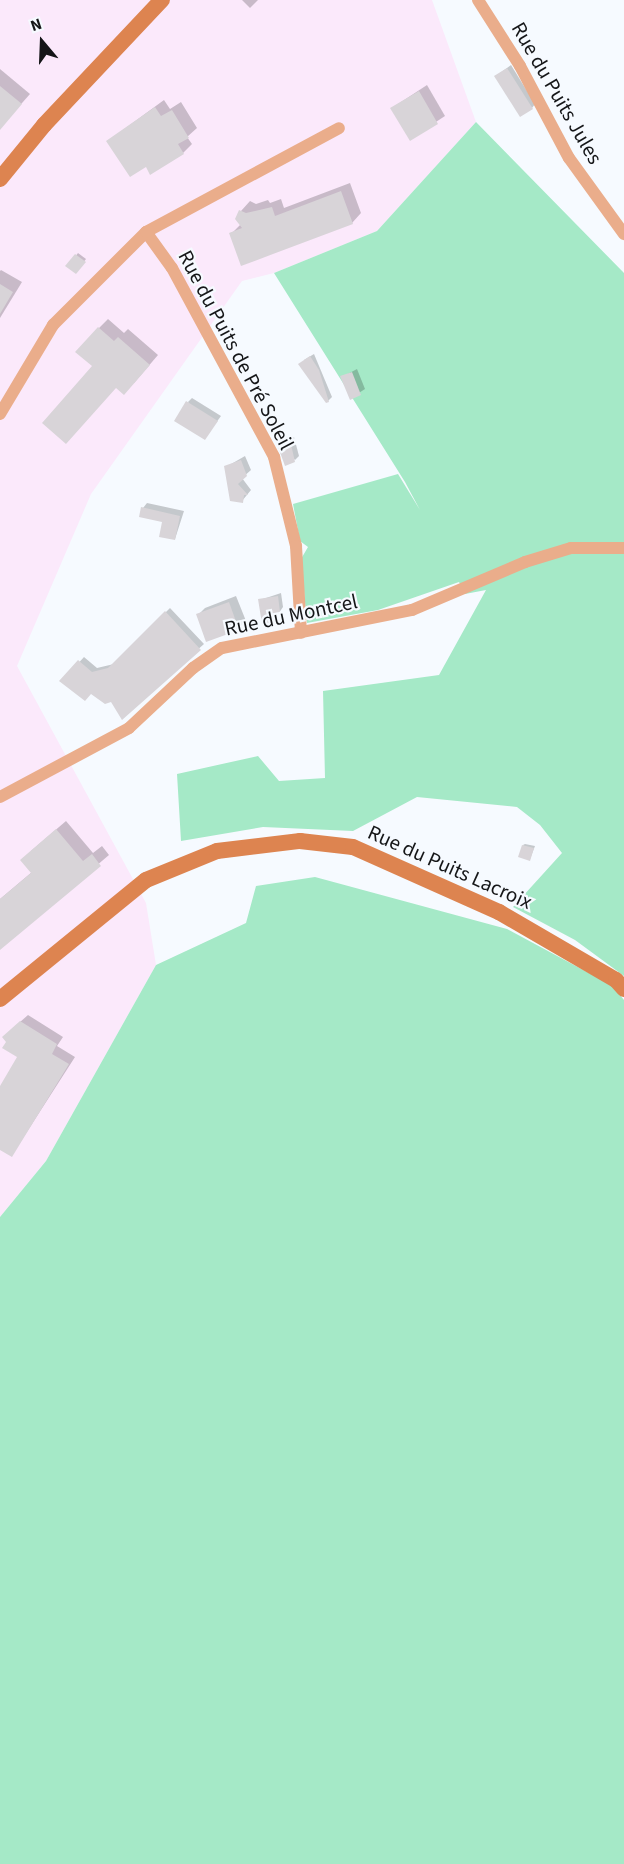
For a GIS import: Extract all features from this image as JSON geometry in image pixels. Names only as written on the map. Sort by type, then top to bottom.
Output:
[{"type":"street","points":[[0,179],[44,125],[162,0]]},
{"type":"street","name":"Rue du Puits Jules","points":[[478,0],[520,66],[569,158],[624,234]]},
{"type":"street","points":[[0,414],[53,325],[146,232],[339,128]]},
{"type":"street","name":"Rue du Puits de Pré Soleil","points":[[146,232],[172,268],[274,457],[296,546],[301,633]]},
{"type":"street","name":"Rue du Montcel","points":[[0,798],[129,728],[193,668],[222,648],[412,610],[525,562],[571,548],[624,548]]},
{"type":"street","name":"Rue du Puits Lacroix","points":[[0,999],[146,880],[217,851],[300,841],[353,847],[500,912],[616,980],[624,989]]},
{"type":"shaded area","points":[[0,0],[432,0],[476,122],[377,231],[274,273],[242,281],[91,494],[17,666],[146,903],[156,965],[46,1161],[0,1217]]},
{"type":"green space","points":[[476,122],[624,273],[624,976],[575,940],[513,907],[562,853],[540,825],[517,807],[417,797],[353,831],[263,827],[181,841],[177,774],[258,756],[279,781],[325,778],[323,691],[439,675],[486,590],[465,594],[459,582],[378,610],[307,623],[301,559],[308,547],[300,541],[293,504],[398,474],[420,510],[405,482],[274,273],[377,231]]},
{"type":"green space","points":[[315,877],[507,929],[613,986],[624,1000],[624,1864],[0,1864],[0,1217],[46,1161],[156,965],[246,923],[256,886]]},
{"type":"building","points":[[507,68],[533,109],[520,117],[494,76]]},
{"type":"building","points":[[0,86],[22,104],[0,130]]},
{"type":"building","points":[[419,91],[438,124],[410,141],[390,108]]},
{"type":"building","points":[[155,107],[161,116],[172,110],[189,138],[178,144],[184,154],[150,175],[146,167],[130,177],[106,141]]},
{"type":"building","points":[[341,191],[353,224],[241,266],[229,233],[242,228],[235,219],[239,210],[246,213],[272,207],[275,216]]},
{"type":"building","points":[[75,254],[86,262],[76,274],[65,266]]},
{"type":"building","points":[[0,284],[13,292],[0,314]]},
{"type":"building","points":[[98,327],[114,341],[118,337],[150,365],[124,395],[116,388],[66,444],[42,423],[92,366],[75,352]]},
{"type":"building","points":[[310,356],[319,370],[329,402],[326,403],[298,364]]},
{"type":"building","points":[[352,372],[361,395],[350,400],[340,376]]},
{"type":"building","points":[[186,401],[218,421],[205,440],[174,421]]},
{"type":"building","points":[[290,440],[295,462],[285,466],[277,444]]},
{"type":"building","points":[[241,460],[247,476],[238,484],[248,495],[244,495],[243,503],[230,501],[224,466]]},
{"type":"building","points":[[141,507],[180,516],[175,540],[159,537],[162,522],[139,517]]},
{"type":"building","points":[[278,596],[280,612],[274,614],[275,622],[262,624],[258,599]]},
{"type":"building","points":[[229,602],[239,630],[206,642],[196,614]]},
{"type":"building","points":[[165,611],[201,650],[122,720],[111,702],[105,704],[91,694],[85,701],[59,681],[78,660],[92,672],[108,668]]},
{"type":"building","points":[[56,829],[83,861],[92,854],[101,866],[0,950],[0,899],[31,873],[20,860]]},
{"type":"building","points":[[522,845],[534,848],[530,861],[518,857]]},
{"type":"building","points":[[20,1021],[57,1044],[52,1054],[69,1064],[12,1157],[0,1150],[0,1086],[17,1057],[2,1048],[6,1042],[2,1037]]}]
